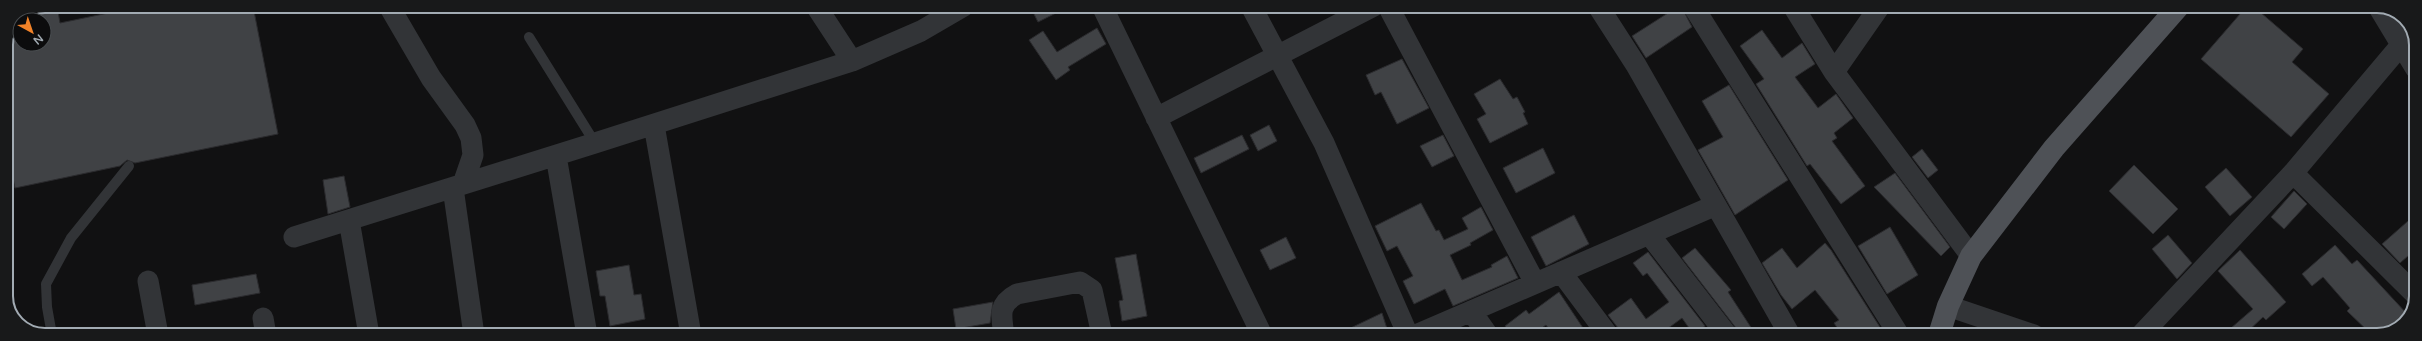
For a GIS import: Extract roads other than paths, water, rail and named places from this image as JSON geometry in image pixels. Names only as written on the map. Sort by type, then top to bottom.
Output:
[{"type":"main road","points":[[1942,328],[1948,306],[1971,256],[2054,148],[2173,13]]},
{"type":"street","points":[[393,13],[431,78],[465,125],[471,138],[473,155],[458,186],[473,328]]},
{"type":"street","points":[[821,13],[852,60]]},
{"type":"street","points":[[294,237],[556,156],[852,60],[922,31],[950,13]]},
{"type":"street","points":[[1105,13],[1259,328]]},
{"type":"street","points":[[1255,13],[1324,143],[1405,328]]},
{"type":"street","points":[[1156,118],[1361,13]]},
{"type":"street","points":[[1392,13],[1535,283]]},
{"type":"street","points":[[1603,13],[1636,65],[1786,328]]},
{"type":"street","points":[[1697,13],[1895,328]]},
{"type":"street","points":[[1797,13],[1834,72],[1971,256]]},
{"type":"street","points":[[1834,72],[1875,13]]},
{"type":"street","points":[[2382,13],[2409,58]]},
{"type":"street","points":[[2148,328],[2293,173],[2401,45]]},
{"type":"street","points":[[654,124],[690,328]]},
{"type":"street","points":[[556,156],[586,328]]},
{"type":"street","points":[[2293,173],[2409,288]]},
{"type":"street","points":[[1432,328],[1716,205]]},
{"type":"street","points":[[349,220],[368,328]]},
{"type":"street","points":[[1649,234],[1722,328]]},
{"type":"street","points":[[1561,272],[1603,328]]},
{"type":"street","points":[[148,281],[157,328]]},
{"type":"street","points":[[1003,328],[1000,312],[1004,302],[1011,297],[1017,294],[1080,282],[1092,290],[1100,328]]},
{"type":"street","points":[[1948,306],[2013,328]]},
{"type":"street","points":[[1471,311],[1483,328]]},
{"type":"lane","points":[[529,36],[595,143]]},
{"type":"lane","points":[[51,328],[47,307],[46,284],[71,238],[129,166]]}]
